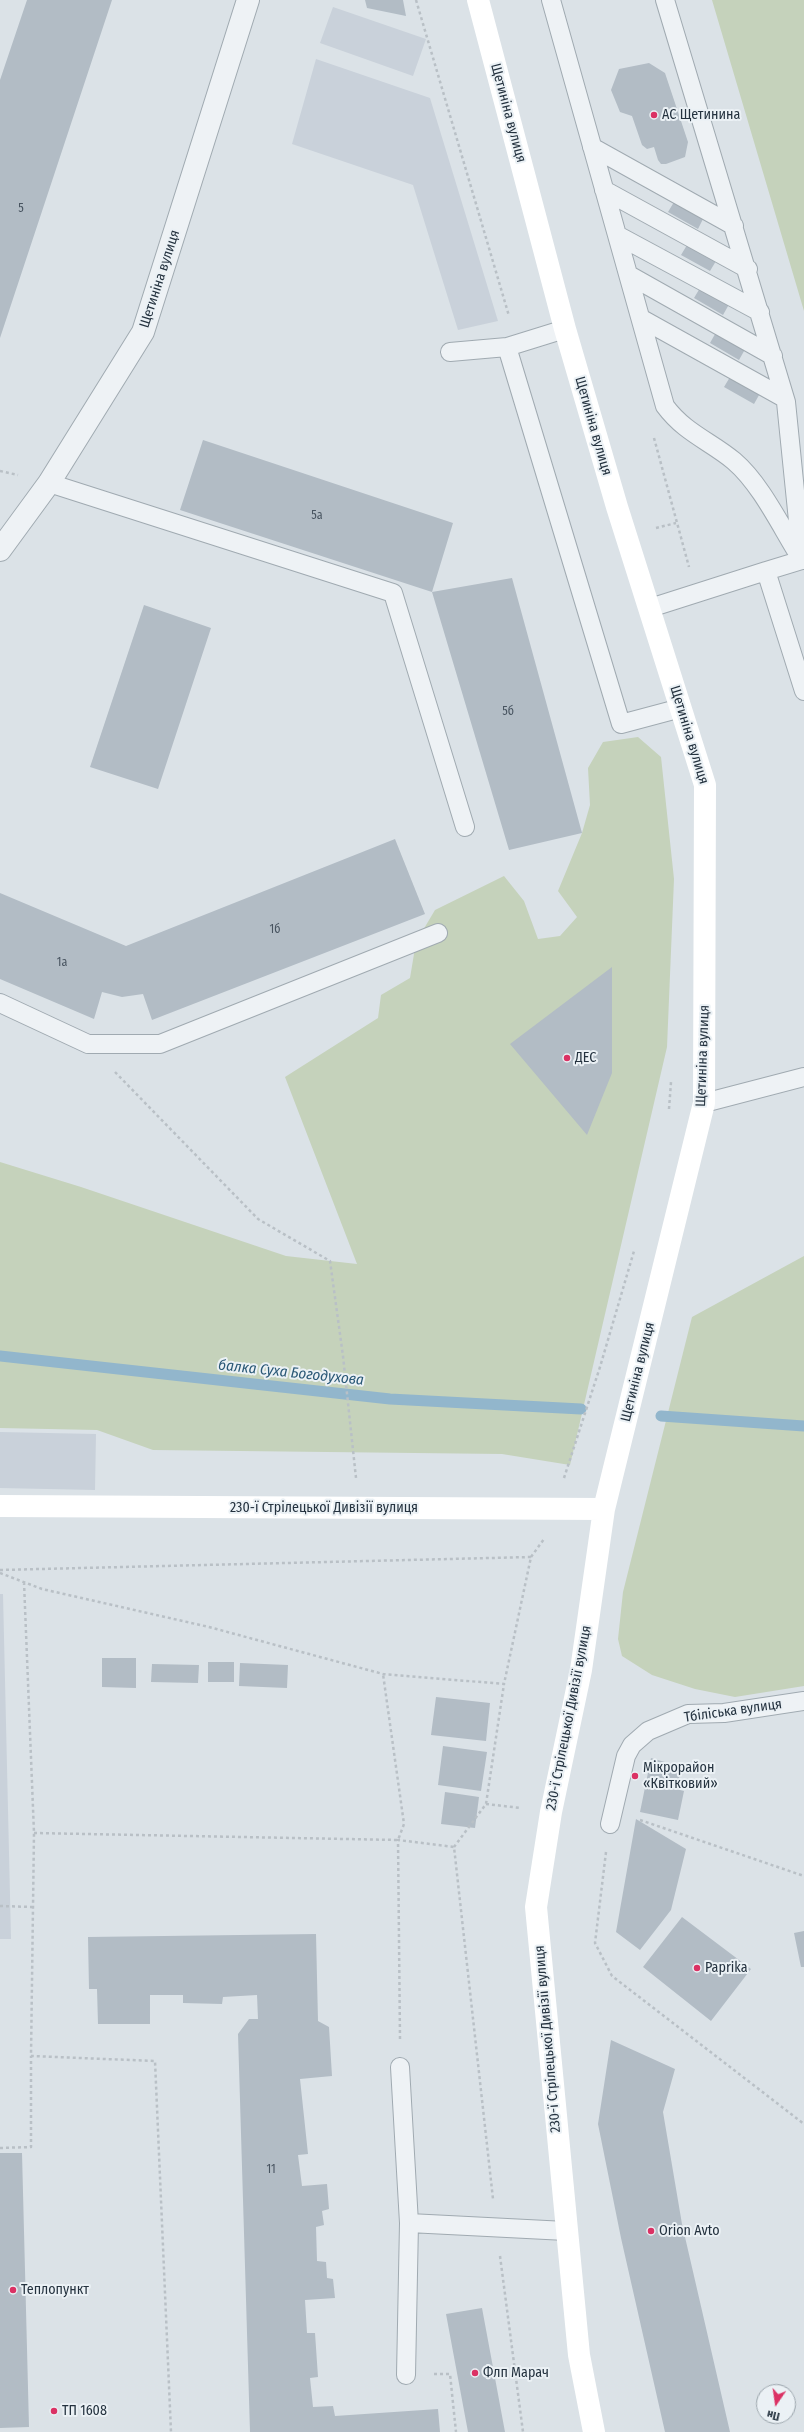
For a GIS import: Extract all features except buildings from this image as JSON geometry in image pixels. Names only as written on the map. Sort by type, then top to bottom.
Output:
[{"type":"street","name":"Щетиніна вулиця","points":[[0,550],[49,483],[143,332],[248,0]]},
{"type":"street","name":"Щетиніна вулиця","points":[[478,0],[565,329],[650,608],[706,785],[704,1103],[604,1509]]},
{"type":"street","name":"230-ї Стрілецької Дивізії вулиця","points":[[0,1506],[604,1509],[582,1670],[551,1812],[536,1907],[579,2355],[594,2432]]},
{"type":"lane","points":[[551,0],[666,406],[676,421],[735,461],[752,480],[803,560]]},
{"type":"lane","points":[[665,0],[748,269],[784,398],[803,560]]},
{"type":"lane","points":[[592,148],[734,226]]},
{"type":"lane","points":[[604,190],[748,269]]},
{"type":"lane","points":[[617,235],[760,312]]},
{"type":"lane","points":[[629,275],[773,356]]},
{"type":"lane","points":[[642,319],[784,398]]},
{"type":"lane","points":[[450,352],[512,345],[565,329]]},
{"type":"lane","points":[[512,345],[621,724],[681,708]]},
{"type":"lane","points":[[49,483],[393,593],[465,827]]},
{"type":"lane","points":[[650,608],[803,560]]},
{"type":"lane","points":[[766,571],[804,691]]},
{"type":"lane","points":[[0,1003],[88,1044],[160,1044],[438,933]]},
{"type":"lane","points":[[704,1103],[804,1077]]},
{"type":"lane","name":"Тбіліська вулиця","points":[[611,1817],[626,1756],[632,1745],[648,1731],[688,1714],[724,1713],[804,1701]]},
{"type":"lane","points":[[400,2067],[409,2223],[406,2375]]},
{"type":"lane","points":[[409,2223],[566,2232]]},
{"type":"path","points":[[416,0],[512,345]]},
{"type":"path","points":[[659,438],[652,434],[691,574]]},
{"type":"path","points":[[88,1044],[258,1219],[330,1261],[343,1356],[359,1508]]},
{"type":"path","points":[[523,2432],[496,2228],[454,1847],[486,1804],[504,1684],[532,1557],[543,1542],[554,1509],[600,1367],[635,1246]]},
{"type":"path","points":[[0,1570],[532,1557]]},
{"type":"path","points":[[0,1574],[42,1589],[209,1628],[383,1674],[504,1684]]},
{"type":"path","points":[[0,2148],[31,2147],[34,1833],[24,1582]]},
{"type":"path","points":[[383,1674],[404,1824],[398,1840],[400,2067]]},
{"type":"path","points":[[804,1876],[611,1817],[595,1943],[612,1976],[804,2124]]},
{"type":"path","points":[[34,1833],[398,1840],[454,1847]]},
{"type":"path","points":[[0,1906],[33,1907]]},
{"type":"path","points":[[31,2056],[155,2061],[171,2432]]},
{"type":"path","points":[[406,2375],[450,2374],[456,2432]]},
{"type":"shaded area","points":[[333,7],[426,39],[413,76],[320,43]]},
{"type":"shaded area","points":[[316,59],[430,98],[498,321],[458,330],[413,185],[292,144]]},
{"type":"shaded area","points":[[0,1432],[96,1434],[95,1490],[0,1488]]},
{"type":"shaded area","points":[[0,1594],[3,1594],[11,1939],[0,1939]]},
{"type":"green space","points":[[712,0],[804,0],[804,311]]},
{"type":"green space","points":[[638,737],[661,757],[674,879],[667,1047],[570,1465],[502,1454],[153,1450],[97,1430],[0,1428],[0,1162],[81,1187],[286,1256],[357,1264],[285,1077],[378,1018],[381,995],[410,978],[416,942],[435,910],[504,876],[524,901],[538,939],[560,936],[577,917],[558,891],[582,833],[590,805],[588,768],[603,742]]},
{"type":"green space","points":[[804,1256],[804,1686],[735,1697],[695,1689],[652,1675],[622,1656],[618,1639],[623,1592],[692,1317]]},
{"type":"waterway","name":"балка Суха Богодухова","points":[[0,1356],[390,1399],[581,1409]]},
{"type":"waterway","name":"балка Суха Богодухова","points":[[661,1416],[804,1426]]},
{"type":"place","name":"АС Щетинина","points":[[654,115]]},
{"type":"place","name":"ДЕС","points":[[567,1058]]},
{"type":"place","name":"Мікрорайон «Квітковий»","points":[[635,1776]]},
{"type":"place","name":"Paprika","points":[[697,1968]]},
{"type":"place","name":"Orion Avto","points":[[651,2231]]},
{"type":"place","name":"Теплопункт","points":[[13,2290]]},
{"type":"place","name":"Флп Марач","points":[[475,2373]]},
{"type":"place","name":"ТП 1608","points":[[54,2411]]}]
